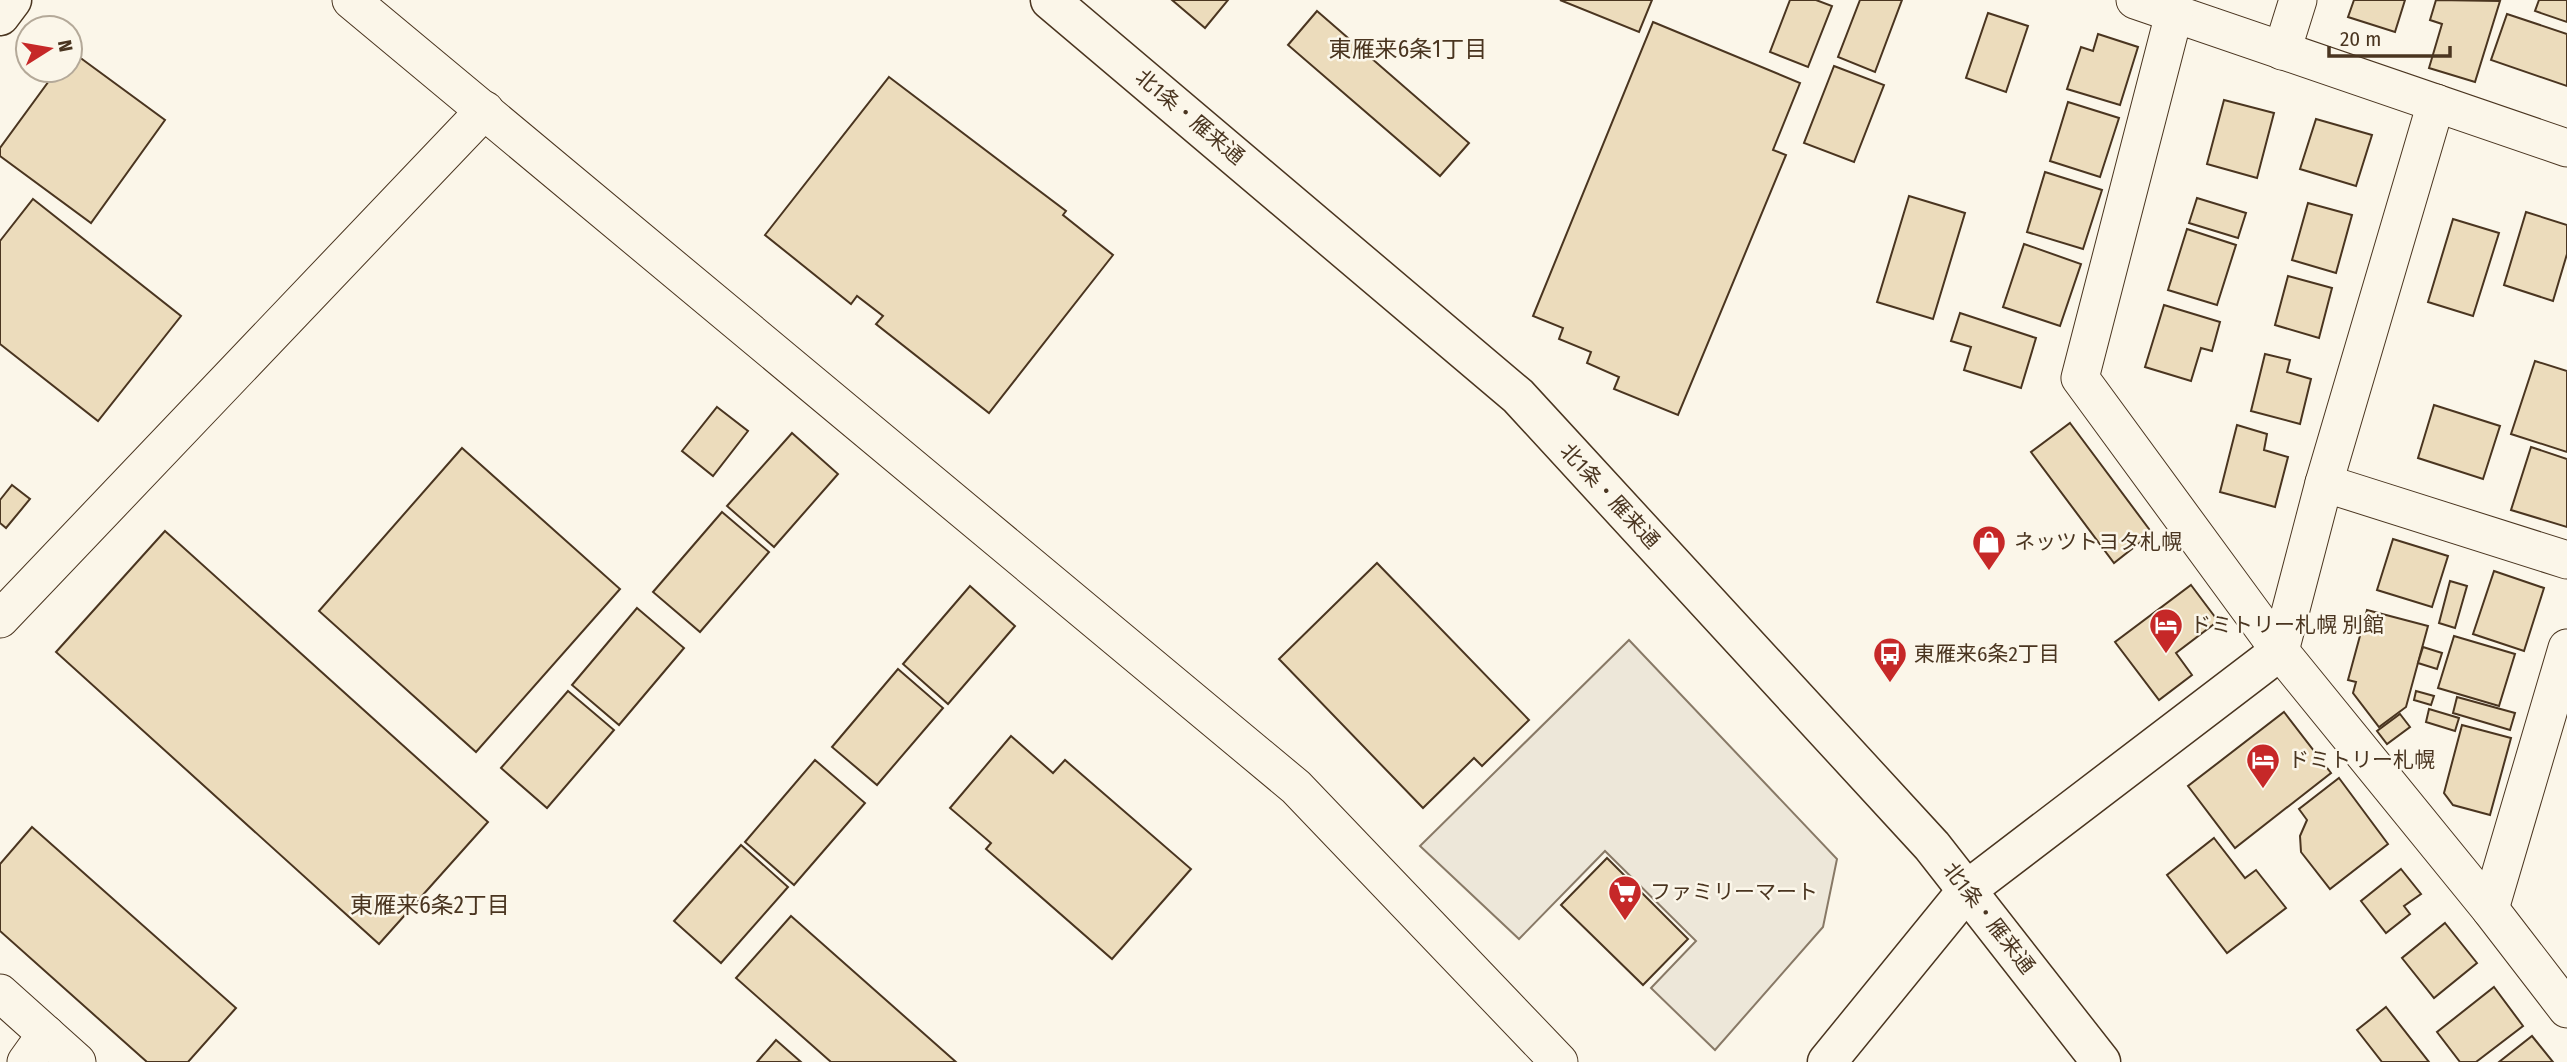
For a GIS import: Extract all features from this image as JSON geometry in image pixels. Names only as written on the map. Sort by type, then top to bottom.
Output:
[{"type":"main road","points":[[0,16],[12,0]]},
{"type":"main road","name":"北1条・雁来通","points":[[1060,3],[1518,396],[1968,889],[2101,1062]]},
{"type":"main road","points":[[1827,1062],[1968,889],[2280,651]]},
{"type":"street","points":[[351,0],[1296,787],[1559,1062]]},
{"type":"street","points":[[2135,0],[2567,148]]},
{"type":"street","points":[[2282,51],[2298,0]]},
{"type":"street","points":[[2174,13],[2080,378],[2280,651],[2490,909],[2567,1009]]},
{"type":"street","points":[[2280,651],[2324,483],[2436,103]]},
{"type":"street","points":[[0,619],[485,110]]},
{"type":"street","points":[[2324,483],[2567,560]]},
{"type":"street","points":[[2490,909],[2567,648]]},
{"type":"street","points":[[0,993],[36,1048],[78,1062]]},
{"type":"shaded area","points":[[1629,640],[1837,859],[1823,927],[1715,1050],[1651,988],[1696,941],[1605,851],[1519,939],[1420,846]]},
{"type":"building","points":[[1172,0],[1228,0],[1205,28]]},
{"type":"building","points":[[1560,0],[1652,0],[1639,32]]},
{"type":"building","points":[[1790,0],[1816,0],[1832,6],[1808,67],[1770,52]]},
{"type":"building","points":[[1860,0],[1902,0],[1875,72],[1838,57]]},
{"type":"building","points":[[2354,0],[2405,0],[2395,32],[2348,17]]},
{"type":"building","points":[[2436,0],[2500,1],[2475,82],[2429,68],[2442,24],[2430,20]]},
{"type":"building","points":[[2539,0],[2567,0],[2567,22],[2535,11]]},
{"type":"building","points":[[1317,11],[1469,143],[1440,176],[1288,45]]},
{"type":"building","points":[[1988,13],[2028,26],[2006,92],[1966,78]]},
{"type":"building","points":[[2507,14],[2567,34],[2567,86],[2491,60]]},
{"type":"building","points":[[1653,22],[1800,83],[1773,150],[1786,155],[1678,415],[1614,389],[1619,377],[1587,363],[1591,352],[1559,339],[1563,328],[1533,316]]},
{"type":"building","points":[[2098,34],[2138,47],[2120,105],[2067,89],[2081,47],[2093,51]]},
{"type":"building","points":[[84,61],[165,120],[91,223],[0,156],[0,148],[47,84],[84,84]]},
{"type":"building","points":[[1834,66],[1884,85],[1854,162],[1804,143]]},
{"type":"building","points":[[889,77],[1066,211],[1063,215],[1113,255],[989,413],[876,324],[883,316],[857,296],[851,304],[765,235]]},
{"type":"building","points":[[2224,100],[2274,113],[2257,178],[2207,164]]},
{"type":"building","points":[[2068,102],[2119,118],[2100,177],[2050,161]]},
{"type":"building","points":[[2316,119],[2372,135],[2356,186],[2300,169]]},
{"type":"building","points":[[2045,172],[2102,190],[2083,249],[2027,232]]},
{"type":"building","points":[[1909,196],[1965,213],[1933,319],[1877,302]]},
{"type":"building","points":[[2197,198],[2246,213],[2238,238],[2189,223]]},
{"type":"building","points":[[33,199],[181,316],[98,421],[0,344],[0,241]]},
{"type":"building","points":[[2308,203],[2352,215],[2336,273],[2292,260]]},
{"type":"building","points":[[2526,212],[2567,225],[2567,254],[2553,301],[2504,285]]},
{"type":"building","points":[[2453,219],[2499,233],[2473,316],[2428,302]]},
{"type":"building","points":[[2187,229],[2236,245],[2217,305],[2168,290]]},
{"type":"building","points":[[2024,244],[2081,264],[2060,326],[2003,307]]},
{"type":"building","points":[[2288,276],[2332,288],[2319,338],[2275,325]]},
{"type":"building","points":[[2164,305],[2220,322],[2212,351],[2201,348],[2191,381],[2145,367]]},
{"type":"building","points":[[1960,313],[2036,338],[2021,388],[1964,370],[1971,347],[1951,341]]},
{"type":"building","points":[[2265,354],[2290,360],[2287,372],[2311,379],[2300,424],[2251,411]]},
{"type":"building","points":[[2535,361],[2567,371],[2567,452],[2511,434]]},
{"type":"building","points":[[2434,405],[2500,426],[2483,479],[2418,458]]},
{"type":"building","points":[[717,407],[748,431],[713,476],[682,451]]},
{"type":"building","points":[[2070,423],[2152,533],[2114,563],[2031,452]]},
{"type":"building","points":[[2237,425],[2267,434],[2264,450],[2288,457],[2275,507],[2220,492]]},
{"type":"building","points":[[792,433],[838,474],[774,547],[727,506]]},
{"type":"building","points":[[2531,447],[2567,459],[2567,527],[2511,510]]},
{"type":"building","points":[[462,448],[620,589],[476,752],[319,611]]},
{"type":"building","points":[[12,485],[30,499],[6,528],[0,523],[0,500]]},
{"type":"building","points":[[722,512],[769,552],[700,632],[653,592]]},
{"type":"building","points":[[165,531],[488,822],[379,944],[56,652]]},
{"type":"building","points":[[2393,539],[2448,556],[2432,607],[2377,590]]},
{"type":"building","points":[[1377,563],[1529,720],[1482,766],[1474,758],[1423,808],[1279,659]]},
{"type":"building","points":[[2494,571],[2544,588],[2524,651],[2473,634]]},
{"type":"building","points":[[2450,581],[2467,586],[2455,628],[2439,623]]},
{"type":"building","points":[[2191,585],[2218,621],[2176,653],[2192,675],[2159,700],[2115,642]]},
{"type":"building","points":[[970,586],[1015,626],[948,704],[903,664]]},
{"type":"building","points":[[637,608],[684,648],[619,725],[572,685]]},
{"type":"building","points":[[2367,610],[2428,626],[2406,707],[2379,727],[2353,693],[2356,682],[2348,680]]},
{"type":"building","points":[[2454,636],[2515,654],[2499,706],[2438,688]]},
{"type":"building","points":[[2423,647],[2442,653],[2437,669],[2418,663]]},
{"type":"building","points":[[898,669],[943,708],[877,785],[832,747]]},
{"type":"building","points":[[568,691],[614,730],[547,808],[501,768]]},
{"type":"building","points":[[2416,691],[2434,696],[2431,705],[2414,700]]},
{"type":"building","points":[[2457,697],[2515,713],[2510,730],[2453,713]]},
{"type":"building","points":[[2429,709],[2459,718],[2455,731],[2426,722]]},
{"type":"building","points":[[2284,712],[2331,773],[2235,848],[2188,786]]},
{"type":"building","points":[[2400,714],[2410,727],[2387,744],[2377,731]]},
{"type":"building","points":[[2462,725],[2511,738],[2490,815],[2453,805],[2444,793]]},
{"type":"building","points":[[1011,736],[1053,773],[1065,760],[1191,869],[1112,959],[986,849],[991,843],[950,808]]},
{"type":"building","points":[[815,760],[865,803],[794,885],[745,842]]},
{"type":"building","points":[[2339,778],[2388,844],[2330,889],[2301,852],[2300,836],[2307,820],[2299,809]]},
{"type":"building","points":[[32,827],[236,1008],[188,1062],[147,1062],[0,931],[0,864]]},
{"type":"building","points":[[2214,838],[2245,878],[2256,870],[2286,908],[2227,953],[2167,875]]},
{"type":"building","points":[[741,845],[788,887],[721,963],[674,921]]},
{"type":"building","name":"ファミリーマート","points":[[1607,858],[1688,939],[1643,985],[1561,905]]},
{"type":"building","points":[[2401,869],[2421,894],[2404,906],[2410,914],[2386,933],[2361,901]]},
{"type":"building","points":[[791,916],[956,1062],[831,1062],[736,978]]},
{"type":"building","points":[[2445,923],[2477,963],[2434,998],[2402,958]]},
{"type":"building","points":[[2494,987],[2523,1026],[2476,1062],[2460,1062],[2437,1032]]},
{"type":"building","points":[[2386,1007],[2429,1062],[2382,1062],[2357,1030]]},
{"type":"building","points":[[2532,1036],[2553,1062],[2499,1062]]},
{"type":"building","points":[[776,1040],[801,1062],[757,1062]]},
{"type":"place","name":"ネッツトヨタ札幌","points":[[1989,572]]},
{"type":"place","name":"ドミトリー札幌 別館","points":[[2166,655]]},
{"type":"place","name":"東雁来6条2丁目","points":[[1890,684]]},
{"type":"place","name":"ドミトリー札幌","points":[[2263,790]]},
{"type":"place","name":"ファミリーマート","points":[[1625,922]]},
{"type":"district","name":"東雁来6条1丁目","points":[[1408,49]]},
{"type":"district","name":"東雁来6条2丁目","points":[[430,905]]}]
